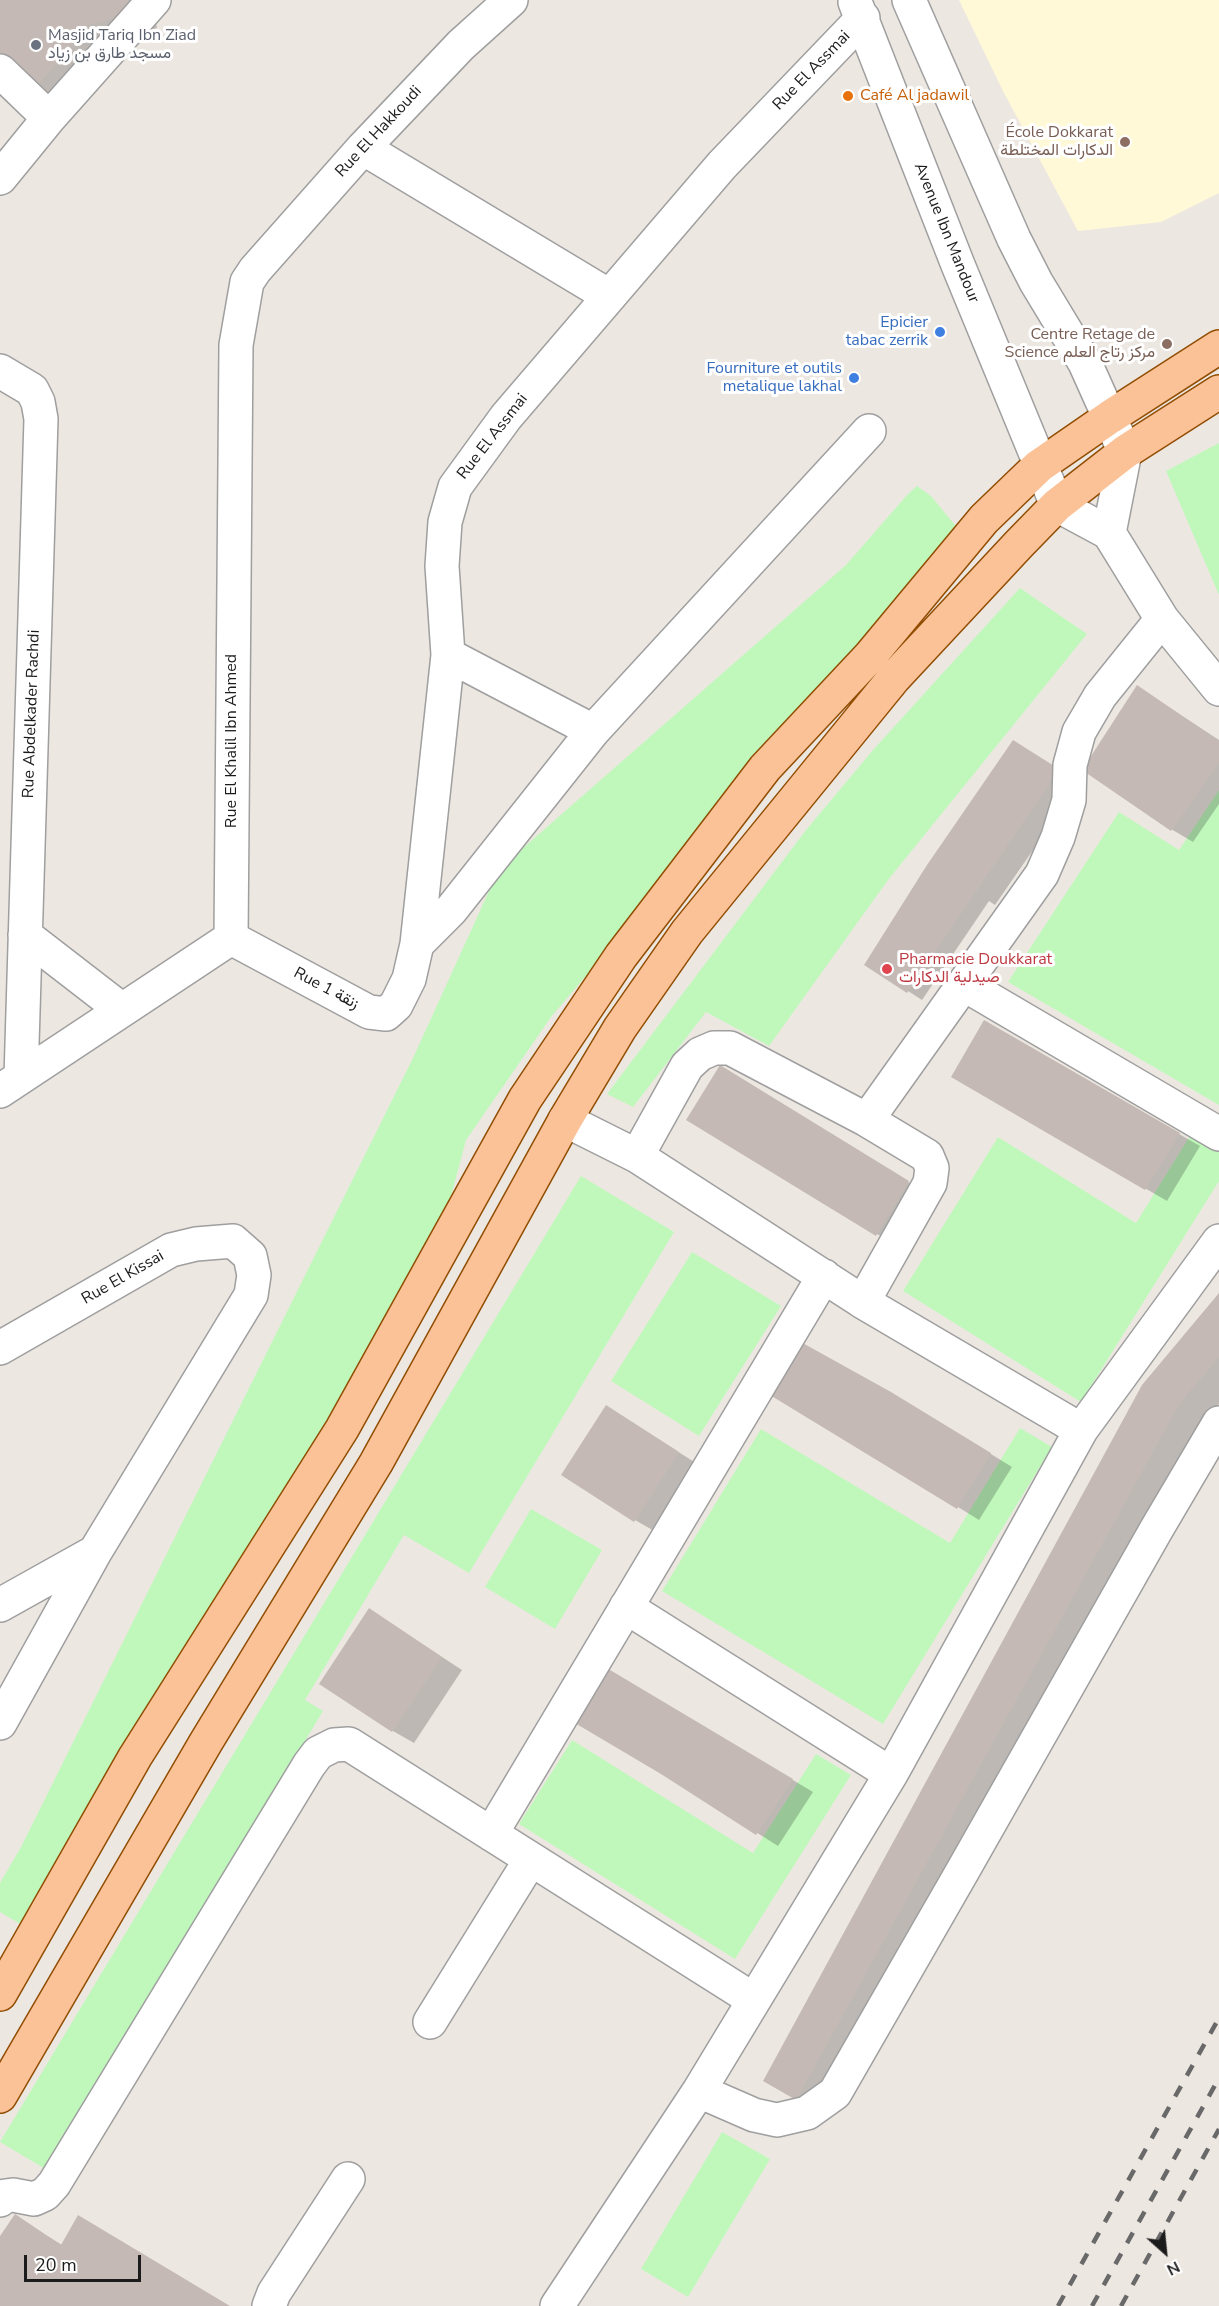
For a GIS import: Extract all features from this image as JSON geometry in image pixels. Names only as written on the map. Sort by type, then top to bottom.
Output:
[{"type":"main road","points":[[1,1991],[135,1757],[342,1429],[525,1099],[621,956],[765,768],[870,656],[984,519],[1039,466],[1219,347]]},
{"type":"main road","points":[[0,2096],[200,1752],[376,1463],[565,1120],[620,1028],[687,932],[894,678],[1057,506],[1125,452],[1219,392]]},
{"type":"street","points":[[0,178],[49,118],[154,0]]},
{"type":"street","name":"Rue El Hakkoudi","points":[[255,270],[363,148],[461,45],[511,0]]},
{"type":"street","points":[[909,0],[1014,239],[1036,282],[1085,363],[1125,452],[1109,533]]},
{"type":"street","name":"Rue El Assmai","points":[[409,979],[417,944],[448,655],[442,566],[445,522],[455,487],[506,417],[858,9]]},
{"type":"street","name":"Avenue Ibn Mandour","points":[[858,9],[958,265],[1057,506]]},
{"type":"street","points":[[0,71],[49,118]]},
{"type":"street","points":[[363,148],[609,296]]},
{"type":"street","name":"Rue El Khalil Ibn Ahmed","points":[[231,938],[236,345],[247,282],[255,270]]},
{"type":"street","name":"Rue Abdelkader Rachdi","points":[[0,371],[32,390],[38,402],[41,419],[26,935],[10,1084]]},
{"type":"street","points":[[417,944],[451,910],[593,731],[869,431]]},
{"type":"street","points":[[1057,506],[1109,533],[1162,619],[1219,689]]},
{"type":"street","points":[[867,1120],[1042,874],[1058,837],[1069,800],[1070,765],[1079,732],[1100,696],[1162,619]]},
{"type":"street","points":[[448,655],[593,731]]},
{"type":"street","points":[[26,935],[122,1010]]},
{"type":"street","points":[[10,1084],[231,938]]},
{"type":"street","name":"Rue 1 زنقة","points":[[231,938],[369,1012],[386,1014],[396,1005],[409,979]]},
{"type":"street","points":[[965,985],[1219,1134]]},
{"type":"street","points":[[637,1156],[687,1066],[700,1054],[714,1048],[730,1048],[867,1120],[927,1156],[932,1168],[930,1183],[863,1302]]},
{"type":"street","points":[[565,1120],[637,1156],[863,1302],[1081,1430]]},
{"type":"street","name":"Rue El Kissai","points":[[0,1348],[171,1250],[196,1244],[233,1241],[250,1256],[254,1275],[251,1295],[95,1552]]},
{"type":"street","points":[[557,2306],[699,2091],[891,1774],[1081,1430],[1219,1241]]},
{"type":"street","points":[[491,1834],[824,1276]]},
{"type":"street","points":[[699,2091],[754,2115],[777,2121],[807,2113],[835,2092],[1219,1423]]},
{"type":"street","points":[[0,1605],[95,1552]]},
{"type":"street","points":[[0,1723],[95,1552]]},
{"type":"street","points":[[626,1607],[891,1774]]},
{"type":"street","points":[[0,2200],[5,2196],[13,2195],[34,2199],[45,2194],[54,2184],[318,1753],[334,1745],[349,1744],[754,2000]]},
{"type":"street","points":[[430,2022],[531,1859]]},
{"type":"street","points":[[269,2306],[274,2293],[348,2179]]},
{"type":"shaded area","name":"École Dokkarat الدكارات المختلطة","points":[[959,0],[1219,0],[1219,193],[1161,222],[1078,231],[1003,91]]},
{"type":"green space","points":[[1219,443],[1219,595],[1166,471]]},
{"type":"green space","points":[[917,486],[931,496],[969,542],[664,884],[551,1017],[466,1140],[436,1253],[27,1928],[0,1912],[0,1883],[21,1847],[413,1058],[499,869],[846,565]]},
{"type":"green space","points":[[1020,588],[1087,634],[888,880],[769,1046],[706,1012],[633,1107],[607,1094],[806,830],[873,750]]},
{"type":"green space","points":[[1219,790],[1219,1105],[1008,982],[1119,812],[1179,850]]},
{"type":"green space","points":[[1193,1131],[1219,1148],[1219,1181],[1081,1402],[903,1291],[998,1137],[1136,1223]]},
{"type":"green space","points":[[581,1176],[674,1232],[469,1573],[404,1535],[305,1700],[323,1711],[47,2170],[0,2142]]},
{"type":"green space","points":[[692,1252],[781,1306],[699,1436],[611,1381]]},
{"type":"green space","points":[[1020,1428],[1052,1447],[883,1724],[662,1591],[761,1429],[950,1543]]},
{"type":"green space","points":[[531,1509],[602,1550],[555,1629],[485,1587]]},
{"type":"green space","points":[[572,1740],[753,1853],[816,1754],[851,1775],[735,1959],[519,1824]]},
{"type":"green space","points":[[722,2132],[770,2159],[688,2297],[641,2269]]},
{"type":"building","name":"Masjid Tariq Ibn Ziad مسجد طارق بن زياد","points":[[0,0],[128,0],[131,13],[88,25],[30,94],[0,65]]},
{"type":"building","points":[[1137,685],[1219,741],[1219,762],[1171,831],[1082,770]]},
{"type":"building","points":[[1013,740],[1059,769],[907,993],[864,965],[927,865]]},
{"type":"building","points":[[984,1020],[1180,1133],[1145,1190],[951,1077]]},
{"type":"building","points":[[720,1065],[909,1181],[876,1236],[686,1120]]},
{"type":"building","points":[[1219,1293],[1219,1357],[1179,1404],[796,2100],[763,2081],[1142,1385]]},
{"type":"building","points":[[799,1341],[891,1392],[991,1453],[957,1509],[765,1392]]},
{"type":"building","points":[[606,1405],[679,1452],[634,1522],[561,1475]]},
{"type":"building","points":[[369,1608],[442,1657],[392,1732],[319,1684]]},
{"type":"building","points":[[595,1661],[793,1779],[756,1835],[661,1774],[563,1716]]},
{"type":"building","points":[[15,2214],[61,2245],[78,2215],[230,2306],[0,2306],[0,2236]]},
{"type":"railway","points":[[1058,2306],[1219,2018]]},
{"type":"railway","points":[[1092,2306],[1219,2078]]},
{"type":"railway","points":[[1121,2306],[1219,2129]]},
{"type":"place","name":"Masjid Tariq Ibn Ziad مسجد طارق بن زياد","points":[[36,45]]},
{"type":"place","name":"Café Al jadawil","points":[[848,96]]},
{"type":"place","name":"École Dokkarat الدكارات المختلطة","points":[[1125,142]]},
{"type":"place","name":"Epicier tabac zerrik","points":[[940,332]]},
{"type":"place","name":"Centre Retage de Science مركز رتاج العلم","points":[[1167,344]]},
{"type":"place","name":"Fourniture et outils metalique lakhal","points":[[854,378]]},
{"type":"place","name":"Pharmacie Doukkarat صيدلية الدكارات","points":[[887,969]]}]
